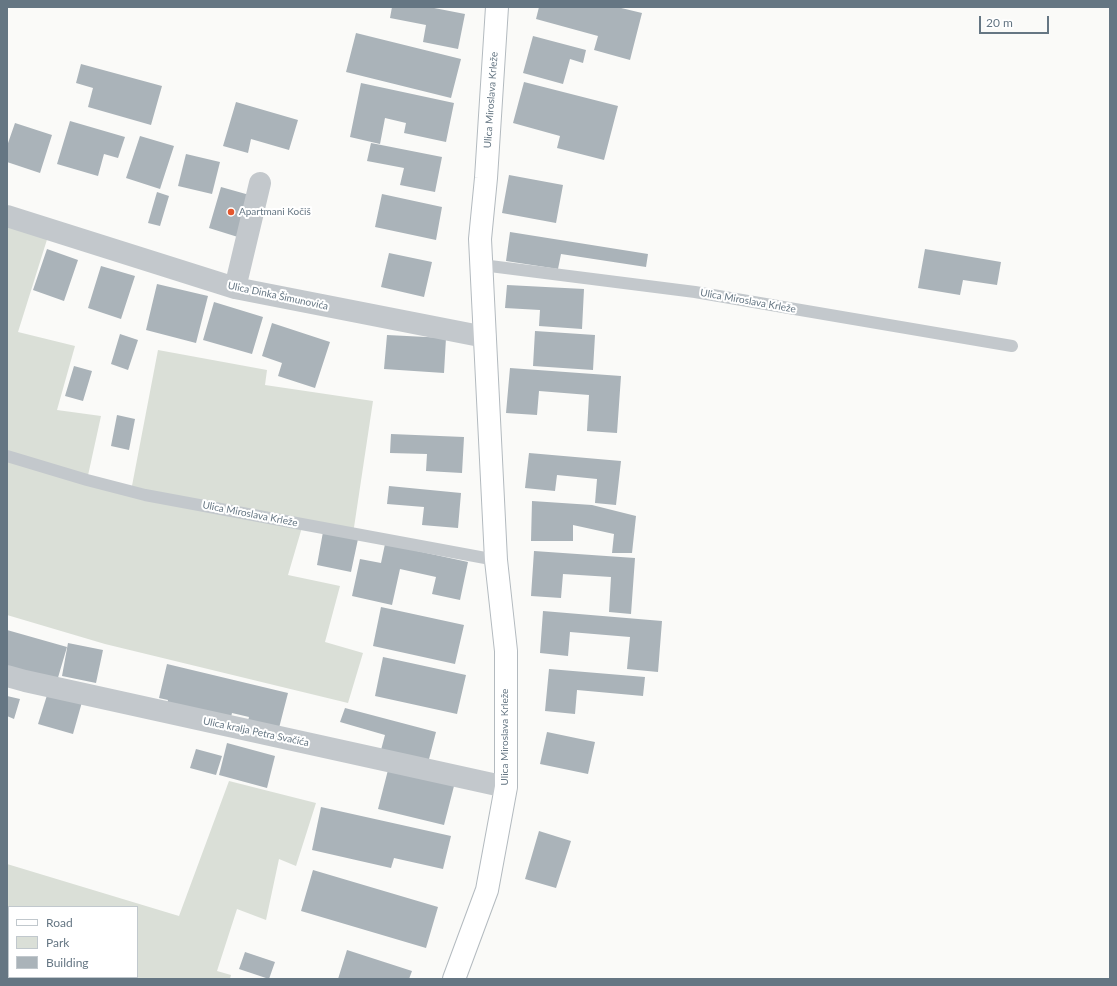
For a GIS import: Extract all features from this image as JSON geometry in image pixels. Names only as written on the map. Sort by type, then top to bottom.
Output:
[{"type":"main road","name":"Ulica Miroslava Krleže","points":[[454,979],[487,890],[506,787],[506,651],[496,560],[480,239],[486,178],[497,7]]},
{"type":"street","points":[[235,288],[260,183]]},
{"type":"street","name":"Ulica Dinka Šimunovića","points":[[7,216],[235,288],[485,337]]},
{"type":"street","name":"Ulica kralja Petra Svačića","points":[[7,676],[41,685],[506,787]]},
{"type":"lane","name":"Ulica Miroslava Krleže","points":[[482,266],[695,292],[1012,346]]},
{"type":"lane","name":"Ulica Miroslava Krleže","points":[[7,456],[87,480],[145,494],[496,560]]},
{"type":"green space","points":[[7,216],[50,230],[18,332],[75,346],[57,410],[101,416],[87,480],[131,491],[158,350],[267,370],[265,385],[373,401],[353,534],[303,524],[288,575],[340,586],[325,642],[363,653],[348,703],[105,644],[7,615]]},
{"type":"green space","points":[[229,781],[316,803],[296,866],[279,859],[266,920],[237,909],[217,971],[231,975],[230,979],[7,979],[7,864],[179,916]]},
{"type":"building","points":[[392,7],[429,7],[465,14],[458,49],[423,42],[426,25],[390,18]]},
{"type":"building","points":[[539,7],[617,7],[642,13],[630,60],[594,50],[598,36],[536,19]]},
{"type":"building","points":[[356,33],[461,59],[451,98],[346,72]]},
{"type":"building","points":[[533,36],[586,50],[583,63],[570,59],[563,84],[523,73]]},
{"type":"building","points":[[81,64],[162,86],[151,125],[88,107],[93,88],[76,83]]},
{"type":"building","points":[[524,82],[618,106],[604,160],[557,148],[560,136],[513,123]]},
{"type":"building","points":[[361,83],[454,103],[446,142],[404,133],[406,123],[385,118],[380,144],[350,137]]},
{"type":"building","points":[[236,102],[298,120],[289,150],[251,139],[248,153],[223,146]]},
{"type":"building","points":[[70,121],[125,137],[118,158],[104,154],[98,176],[57,164]]},
{"type":"building","points":[[15,123],[52,135],[40,173],[7,162],[7,146]]},
{"type":"building","points":[[140,136],[174,146],[160,189],[126,178]]},
{"type":"building","points":[[371,143],[442,157],[435,192],[400,185],[404,168],[367,161]]},
{"type":"building","points":[[186,154],[220,162],[212,194],[178,186]]},
{"type":"building","points":[[509,175],[563,185],[556,223],[502,213]]},
{"type":"building","name":"Apartmani Kočiš","points":[[221,187],[253,196],[241,238],[209,228]]},
{"type":"building","points":[[157,192],[169,196],[160,226],[148,223]]},
{"type":"building","points":[[382,194],[442,207],[436,240],[375,227]]},
{"type":"building","points":[[510,232],[648,254],[646,267],[561,254],[558,269],[506,261]]},
{"type":"building","points":[[47,249],[78,260],[64,301],[33,290]]},
{"type":"building","points":[[925,249],[1001,262],[997,285],[963,280],[960,295],[918,288]]},
{"type":"building","points":[[389,253],[432,262],[424,297],[381,287]]},
{"type":"building","points":[[101,266],[135,276],[121,319],[88,308]]},
{"type":"building","points":[[157,284],[208,296],[196,343],[146,330]]},
{"type":"building","points":[[507,285],[584,289],[582,329],[539,326],[540,310],[505,308]]},
{"type":"building","points":[[214,302],[263,317],[252,354],[203,340]]},
{"type":"building","points":[[272,323],[330,342],[315,388],[278,376],[282,363],[262,356]]},
{"type":"building","points":[[535,331],[595,335],[593,370],[533,366]]},
{"type":"building","points":[[120,334],[138,340],[128,370],[111,364]]},
{"type":"building","points":[[387,335],[446,338],[444,373],[384,369]]},
{"type":"building","points":[[74,366],[92,371],[83,401],[65,396]]},
{"type":"building","points":[[510,368],[621,376],[617,433],[587,431],[589,395],[539,391],[537,415],[506,413]]},
{"type":"building","points":[[117,415],[135,419],[129,450],[111,446]]},
{"type":"building","points":[[391,434],[464,437],[462,473],[426,471],[427,454],[390,453]]},
{"type":"building","points":[[529,453],[621,461],[616,505],[595,503],[597,479],[557,475],[555,491],[525,488]]},
{"type":"building","points":[[389,486],[461,493],[458,528],[422,525],[424,507],[387,504]]},
{"type":"building","points":[[532,501],[592,505],[636,516],[632,553],[612,553],[614,534],[573,525],[573,541],[531,541]]},
{"type":"building","points":[[323,532],[358,539],[351,572],[317,565]]},
{"type":"building","points":[[385,544],[468,562],[460,600],[432,594],[436,577],[400,569],[392,605],[352,596],[360,559],[381,563]]},
{"type":"building","points":[[534,551],[635,558],[631,614],[609,612],[611,577],[563,574],[561,598],[531,596]]},
{"type":"building","points":[[381,607],[464,625],[455,664],[373,646]]},
{"type":"building","points":[[543,611],[662,621],[658,672],[627,669],[630,637],[570,632],[568,656],[540,653]]},
{"type":"building","points":[[7,630],[67,647],[57,681],[7,667]]},
{"type":"building","points":[[68,643],[103,650],[96,683],[62,676]]},
{"type":"building","points":[[383,657],[466,675],[457,714],[375,696]]},
{"type":"building","points":[[167,664],[288,693],[279,728],[248,721],[249,717],[232,713],[229,726],[165,711],[168,700],[159,698]]},
{"type":"building","points":[[549,669],[645,677],[643,696],[577,690],[575,714],[545,711]]},
{"type":"building","points":[[48,692],[82,702],[73,734],[38,724]]},
{"type":"building","points":[[7,696],[20,699],[14,719],[7,716]]},
{"type":"building","points":[[345,708],[436,732],[428,763],[381,750],[385,735],[340,722]]},
{"type":"building","points":[[547,732],[595,742],[588,774],[540,764]]},
{"type":"building","points":[[227,743],[275,756],[267,788],[219,775]]},
{"type":"building","points":[[196,749],[222,756],[216,775],[190,768]]},
{"type":"building","points":[[388,770],[454,786],[444,825],[378,809]]},
{"type":"building","points":[[321,807],[451,836],[443,869],[394,858],[391,868],[312,850]]},
{"type":"building","points":[[539,831],[571,841],[556,888],[525,879]]},
{"type":"building","points":[[313,870],[438,907],[426,948],[301,911]]},
{"type":"building","points":[[347,950],[412,971],[409,979],[338,979]]},
{"type":"building","points":[[245,952],[275,962],[269,979],[239,969]]},
{"type":"place","name":"Apartmani Kočiš","points":[[231,212]]}]
